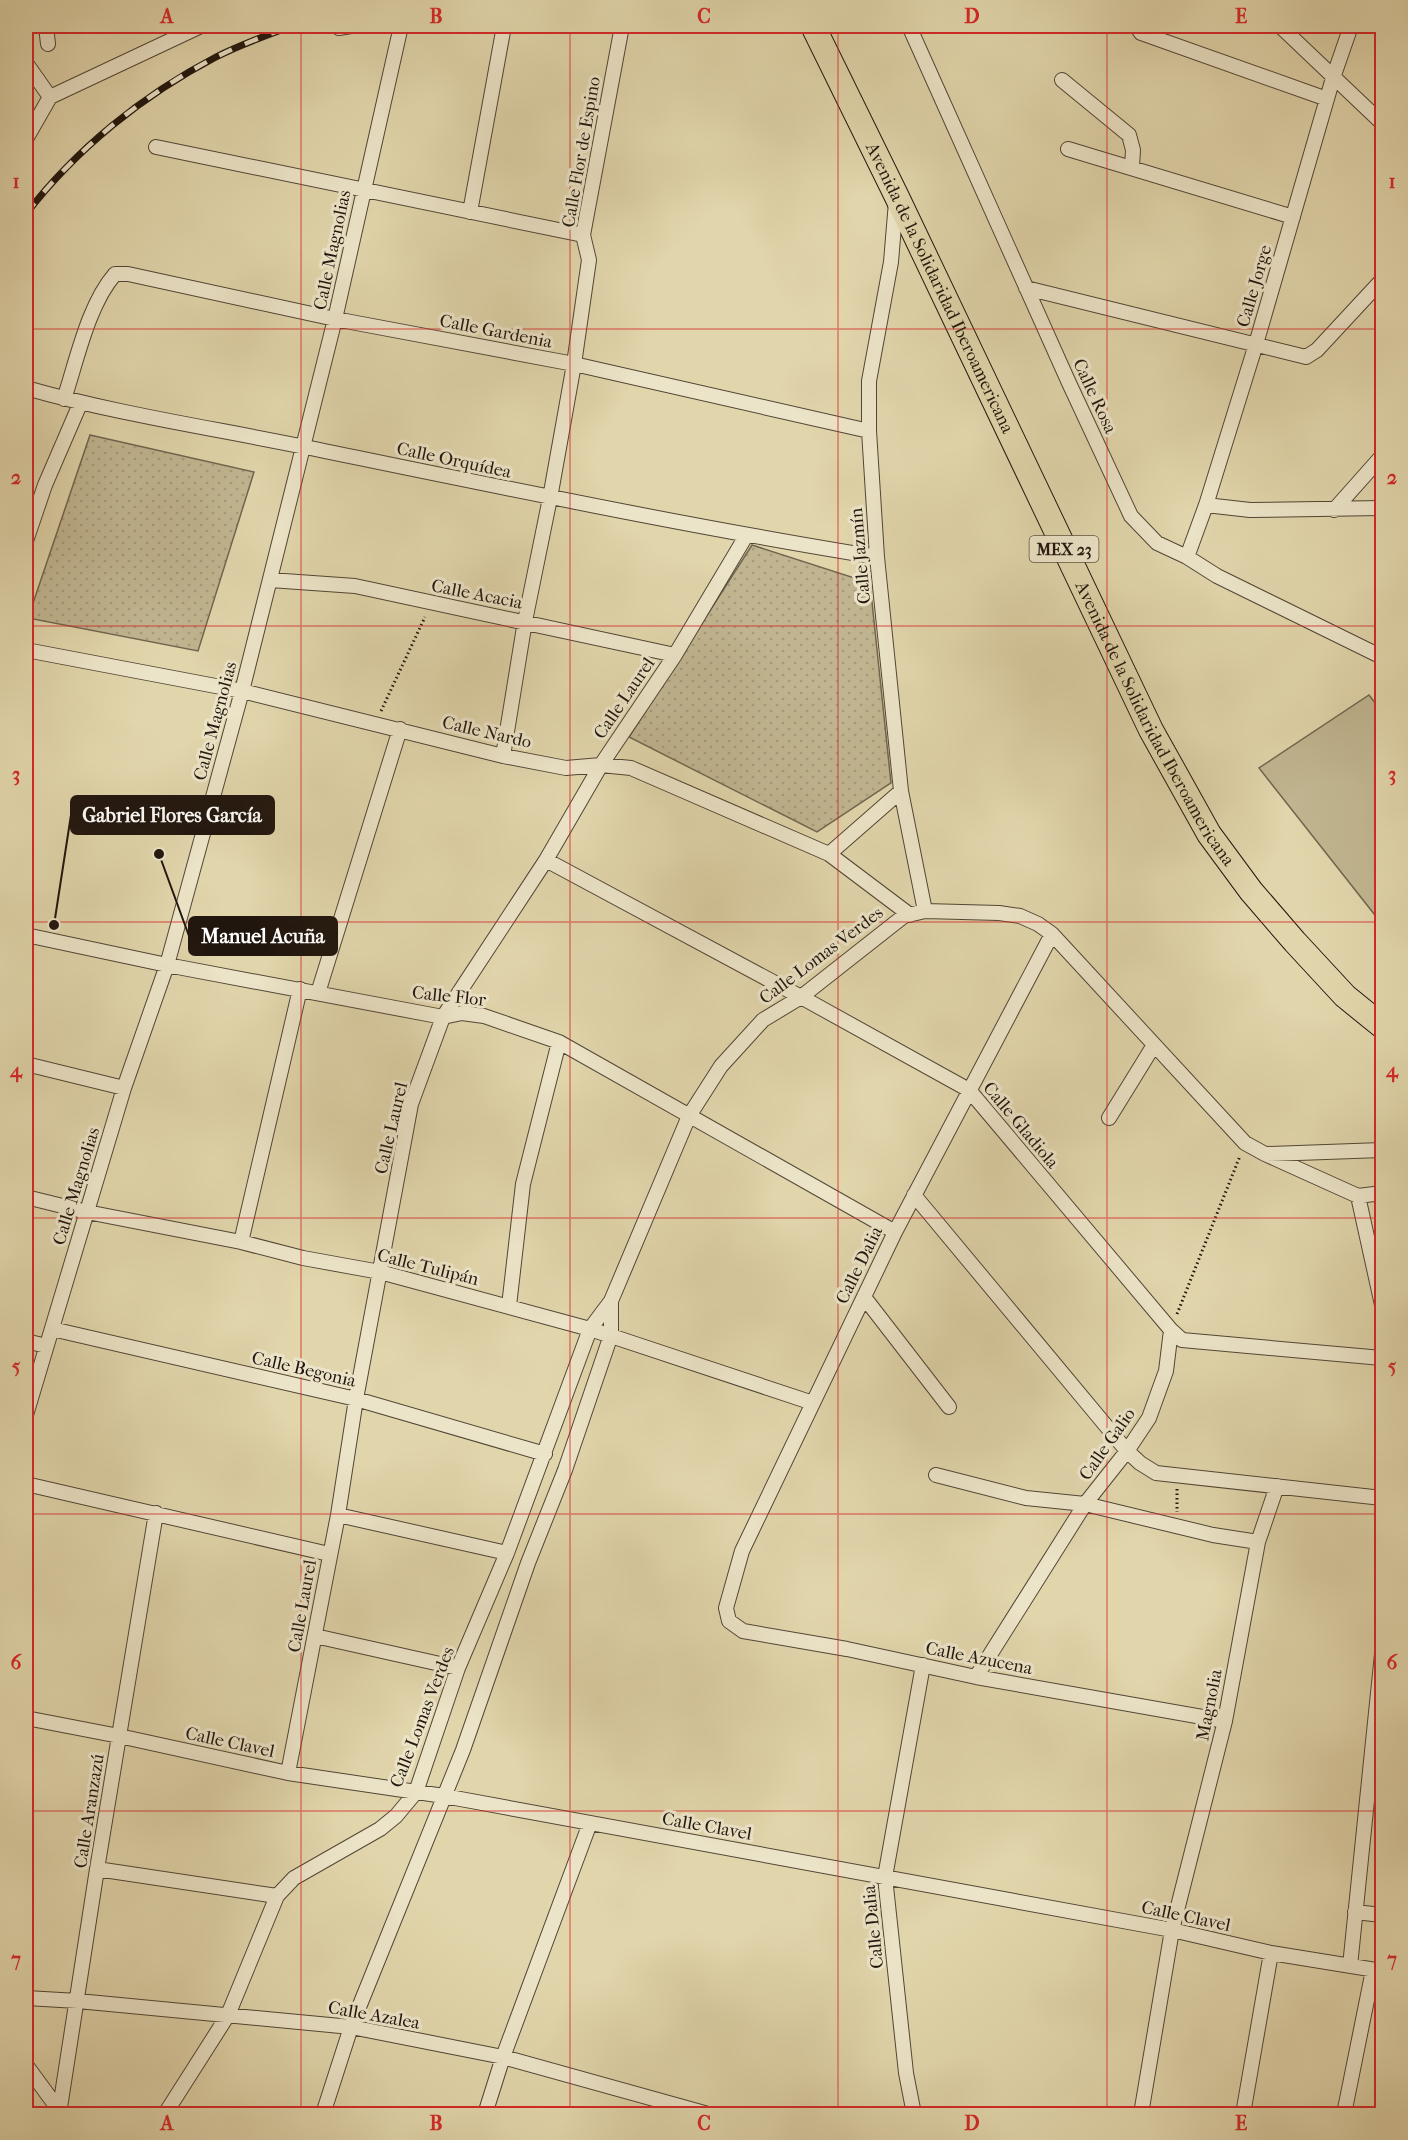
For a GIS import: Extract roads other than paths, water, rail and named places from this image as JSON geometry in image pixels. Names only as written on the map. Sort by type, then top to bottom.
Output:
[{"type":"highway","name":"Avenida de la Solidaridad Iberoamericana","points":[[813,26],[1136,699],[1209,834],[1251,891],[1295,942],[1346,996],[1383,1026]]},
{"type":"street","points":[[46,26],[48,44]]},
{"type":"street","points":[[26,138],[50,97],[201,26]]},
{"type":"street","name":"Calle Magnolias","points":[[26,1415],[124,1088],[167,965],[242,691],[335,319],[401,26]]},
{"type":"street","points":[[470,212],[504,26]]},
{"type":"street","name":"Calle Flor de Espino","points":[[503,756],[525,621],[550,498],[573,364],[589,260],[583,235],[622,26]]},
{"type":"street","name":"Calle Rosa","points":[[909,26],[1131,516],[1157,543],[1187,556],[1217,576],[1383,657]]},
{"type":"street","points":[[1136,26],[1141,33],[1327,99]]},
{"type":"street","points":[[1280,26],[1383,123]]},
{"type":"street","name":"Calle Jorge","points":[[1187,556],[1206,505],[1256,344],[1333,78],[1351,26]]},
{"type":"street","points":[[26,63],[50,97]]},
{"type":"street","points":[[1062,80],[1129,135],[1133,150],[1132,167]]},
{"type":"street","points":[[156,147],[583,235]]},
{"type":"street","points":[[1068,149],[1293,217]]},
{"type":"street","name":"Calle Jazmín","points":[[897,197],[891,262],[869,381],[869,431],[877,557],[901,791],[925,912]]},
{"type":"street","name":"Calle Gardenia","points":[[64,399],[90,318],[108,283],[116,274],[128,274],[335,319],[573,364],[869,431]]},
{"type":"street","points":[[1026,288],[1305,357],[1317,350],[1383,280]]},
{"type":"street","name":"Calle Orquídea","points":[[26,388],[80,404],[550,498],[747,536],[877,557]]},
{"type":"street","points":[[26,541],[45,485],[80,404]]},
{"type":"street","points":[[1334,510],[1383,456]]},
{"type":"street","points":[[1206,505],[1250,510],[1383,508]]},
{"type":"street","name":"Calle Laurel","points":[[288,1773],[338,1515],[356,1399],[411,1104],[443,1017],[546,860],[601,765],[675,655],[747,536]]},
{"type":"street","name":"Calle Acacia","points":[[270,580],[355,586],[675,655]]},
{"type":"street","name":"Calle Nardo","points":[[26,650],[242,691],[503,756],[566,768],[601,765],[631,768],[829,854],[910,915]]},
{"type":"street","points":[[318,993],[400,729]]},
{"type":"street","points":[[829,854],[901,791]]},
{"type":"street","name":"Calle Gladiola","points":[[546,860],[969,1090],[1171,1330],[1182,1340],[1383,1358]]},
{"type":"street","name":"Calle Lomas Verdes","points":[[165,2115],[228,2015],[277,1896],[294,1878],[380,1829],[396,1816],[416,1792],[458,1668],[507,1553],[590,1329],[611,1301],[690,1116],[721,1066],[763,1020],[801,997],[904,916],[925,912],[976,911],[1020,916],[1038,924],[1052,934],[1245,1143],[1358,1196]]},
{"type":"street","name":"Calle Dalia","points":[[729,1621],[726,1608],[742,1551],[895,1232],[1052,934]]},
{"type":"street","name":"Calle Flor","points":[[26,935],[167,965],[443,1017],[462,1013],[484,1016],[559,1042],[895,1232]]},
{"type":"street","points":[[241,1242],[300,989]]},
{"type":"street","points":[[509,1306],[523,1184],[559,1042]]},
{"type":"street","points":[[1109,1118],[1154,1045]]},
{"type":"street","points":[[26,1064],[124,1088]]},
{"type":"street","points":[[1265,1154],[1383,1150]]},
{"type":"street","points":[[1383,1193],[1358,1196],[1383,1305]]},
{"type":"street","points":[[914,1195],[1140,1464],[1156,1473],[1383,1498]]},
{"type":"street","name":"Calle Tulipán","points":[[26,1197],[87,1212],[241,1242],[303,1258],[380,1272],[611,1335],[813,1403]]},
{"type":"street","points":[[864,1296],[949,1407]]},
{"type":"street","name":"Calle Lomas Verdes","points":[[323,2115],[351,2027],[463,1750],[528,1563],[565,1470],[611,1335],[611,1301]]},
{"type":"street","name":"Calle Begonia","points":[[52,1329],[356,1399],[544,1454]]},
{"type":"street","name":"Calle Galio","points":[[976,1677],[1085,1504],[1127,1451],[1149,1418],[1166,1371],[1171,1330]]},
{"type":"street","points":[[26,1341],[46,1346]]},
{"type":"street","points":[[936,1475],[1026,1498],[1085,1504],[1213,1536],[1258,1542]]},
{"type":"street","points":[[26,1484],[329,1554]]},
{"type":"street","name":"Magnolia","points":[[1141,2115],[1172,1930],[1225,1721],[1258,1542],[1277,1486]]},
{"type":"street","name":"Calle Aranzazú","points":[[59,2112],[156,1513]]},
{"type":"street","points":[[338,1515],[507,1553]]},
{"type":"street","name":"Calle Azucena","points":[[729,1621],[743,1631],[847,1649],[976,1677],[1225,1721]]},
{"type":"street","points":[[315,1636],[458,1668]]},
{"type":"street","points":[[1350,1966],[1355,1912],[1375,1782],[1383,1654]]},
{"type":"street","name":"Calle Dalia","points":[[914,2115],[906,2073],[885,1877],[923,1665]]},
{"type":"street","name":"Calle Clavel","points":[[26,1718],[288,1773],[444,1796],[1172,1930],[1271,1953],[1378,1971]]},
{"type":"street","points":[[485,2115],[503,2057],[590,1823]]},
{"type":"street","points":[[97,1869],[277,1896]]},
{"type":"street","points":[[1355,1912],[1383,1915]]},
{"type":"street","points":[[1242,2115],[1271,1953]]},
{"type":"street","points":[[1344,2115],[1378,1971]]},
{"type":"street","name":"Calle Azalea","points":[[26,1998],[351,2027],[503,2057],[708,2115]]},
{"type":"street","points":[[26,2065],[59,2112]]},
{"type":"railway","points":[[26,214],[67,167],[112,125],[137,106],[216,57],[292,26]]},
{"type":"place","name":"Manuel Acuña","points":[[159,854]]},
{"type":"place","name":"Gabriel Flores García","points":[[54,925]]}]
